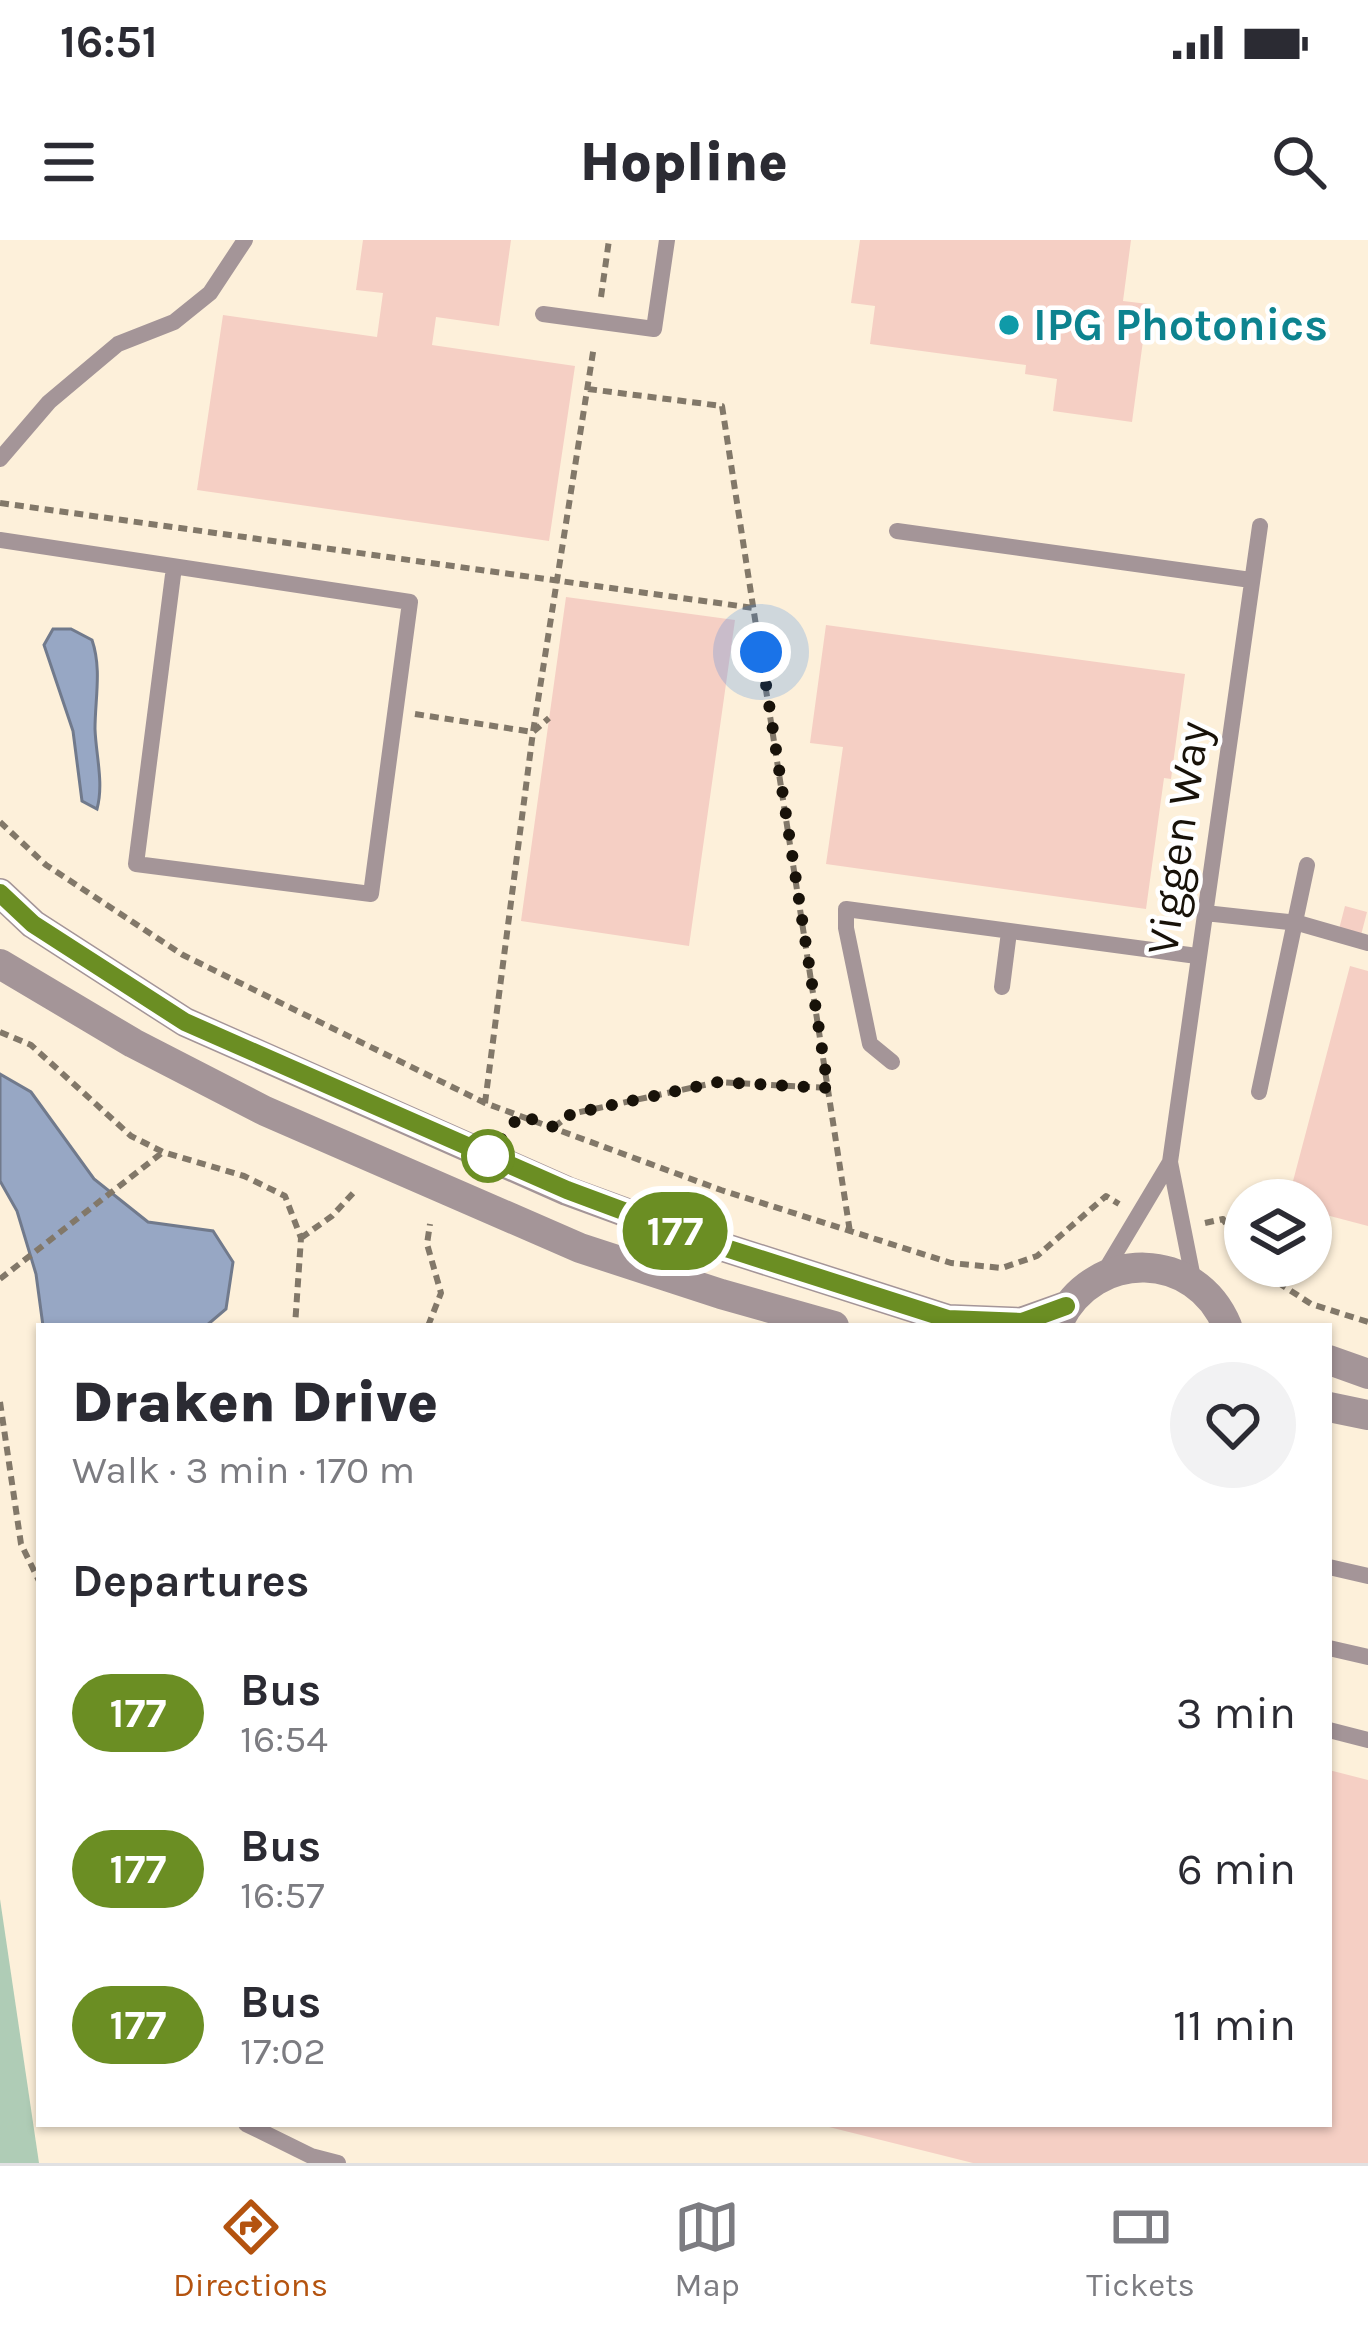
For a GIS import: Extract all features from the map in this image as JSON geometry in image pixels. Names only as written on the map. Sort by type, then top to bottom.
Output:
[{"type":"street","points":[[0,893],[33,924],[185,1022],[567,1190],[704,1241],[948,1319],[1022,1322],[1061,1316],[1081,1288],[1103,1274],[1134,1266],[1153,1267],[1175,1271],[1211,1303],[1243,1323]]},
{"type":"street","points":[[0,964],[133,1043],[265,1111],[580,1248],[823,1323]]},
{"type":"street","points":[[1332,1361],[1368,1374]]},
{"type":"street","points":[[1332,1408],[1368,1415]]},
{"type":"lane","points":[[0,459],[49,402],[118,344],[174,322],[210,293],[245,240]]},
{"type":"lane","points":[[544,314],[654,329],[668,240]]},
{"type":"lane","name":"Viggen Way","points":[[1211,1303],[1182,1227],[1170,1162],[1259,526]]},
{"type":"lane","points":[[897,531],[1251,580]]},
{"type":"lane","points":[[0,540],[410,602],[371,894],[136,864],[174,567]]},
{"type":"lane","points":[[1259,1092],[1307,865]]},
{"type":"lane","points":[[892,1062],[870,1044],[847,909],[1197,956]]},
{"type":"lane","points":[[1205,913],[1298,923],[1368,943]]},
{"type":"lane","points":[[1002,987],[1009,932]]},
{"type":"lane","name":"Viggen Way","points":[[1103,1274],[1170,1162]]},
{"type":"lane","points":[[1332,1568],[1368,1576]]},
{"type":"lane","points":[[1332,1649],[1368,1657]]},
{"type":"lane","points":[[1332,1731],[1368,1740]]},
{"type":"lane","points":[[252,2127],[310,2156],[338,2163]]},
{"type":"path","points":[[485,1102],[533,732],[609,240]]},
{"type":"path","points":[[588,389],[722,406],[850,1232]]},
{"type":"path","points":[[0,503],[754,608]]},
{"type":"path","points":[[395,711],[533,732],[549,718]]},
{"type":"path","points":[[0,822],[46,865],[183,955],[485,1102],[721,1190],[951,1263],[1002,1268],[1037,1256],[1106,1196],[1137,1215]]},
{"type":"path","points":[[0,1032],[31,1045],[131,1136],[163,1152],[244,1176],[285,1196],[302,1238],[296,1323]]},
{"type":"path","points":[[554,1127],[571,1114],[718,1082],[828,1088]]},
{"type":"path","points":[[0,1279],[163,1152]]},
{"type":"path","points":[[302,1238],[355,1191]]},
{"type":"path","points":[[1182,1227],[1224,1223]]},
{"type":"path","points":[[429,1323],[441,1293],[427,1244],[430,1224]]},
{"type":"path","points":[[1285,1287],[1311,1304],[1368,1322]]},
{"type":"path","points":[[0,1402],[21,1544],[36,1575]]},
{"type":"green space","points":[[0,1899],[39,2163],[0,2163]]},
{"type":"water","points":[[53,629],[71,629],[92,640],[95,651],[97,809],[82,801],[73,731],[44,645]]},
{"type":"water","points":[[0,1074],[31,1092],[94,1179],[148,1222],[213,1231],[233,1262],[226,1309],[210,1323],[43,1323],[36,1274],[17,1211],[0,1181]]},
{"type":"building","points":[[363,240],[511,240],[499,326],[436,317],[432,345],[575,366],[549,541],[197,490],[223,315],[377,337],[383,293],[356,290]]},
{"type":"building","name":"IPG Photonics","points":[[860,240],[1131,240],[1123,301],[1148,304],[1132,422],[1053,411],[1057,379],[1025,374],[1026,365],[870,344],[875,306],[851,303]]},
{"type":"building","points":[[566,597],[735,620],[689,946],[521,921]]},
{"type":"building","points":[[826,625],[1185,674],[1171,779],[1164,778],[1146,909],[826,864],[843,747],[810,743]]},
{"type":"building","points":[[1345,906],[1367,912],[1360,939],[1338,933]]},
{"type":"building","points":[[1350,966],[1368,971],[1368,1226],[1332,1217],[1332,1179],[1294,1179]]},
{"type":"building","points":[[1332,1771],[1368,1780],[1368,2163],[973,2163],[829,2127],[1332,2127]]},
{"type":"bus line","name":"177","points":[[0,893],[33,924],[185,1022],[567,1190],[704,1241],[948,1319],[1022,1322],[1066,1306]]},
{"type":"place","name":"IPG Photonics","points":[[1009,325]]},
{"type":"route","points":[[488,1156],[520,1115],[554,1127],[571,1114],[718,1082],[828,1088],[761,652]]}]
